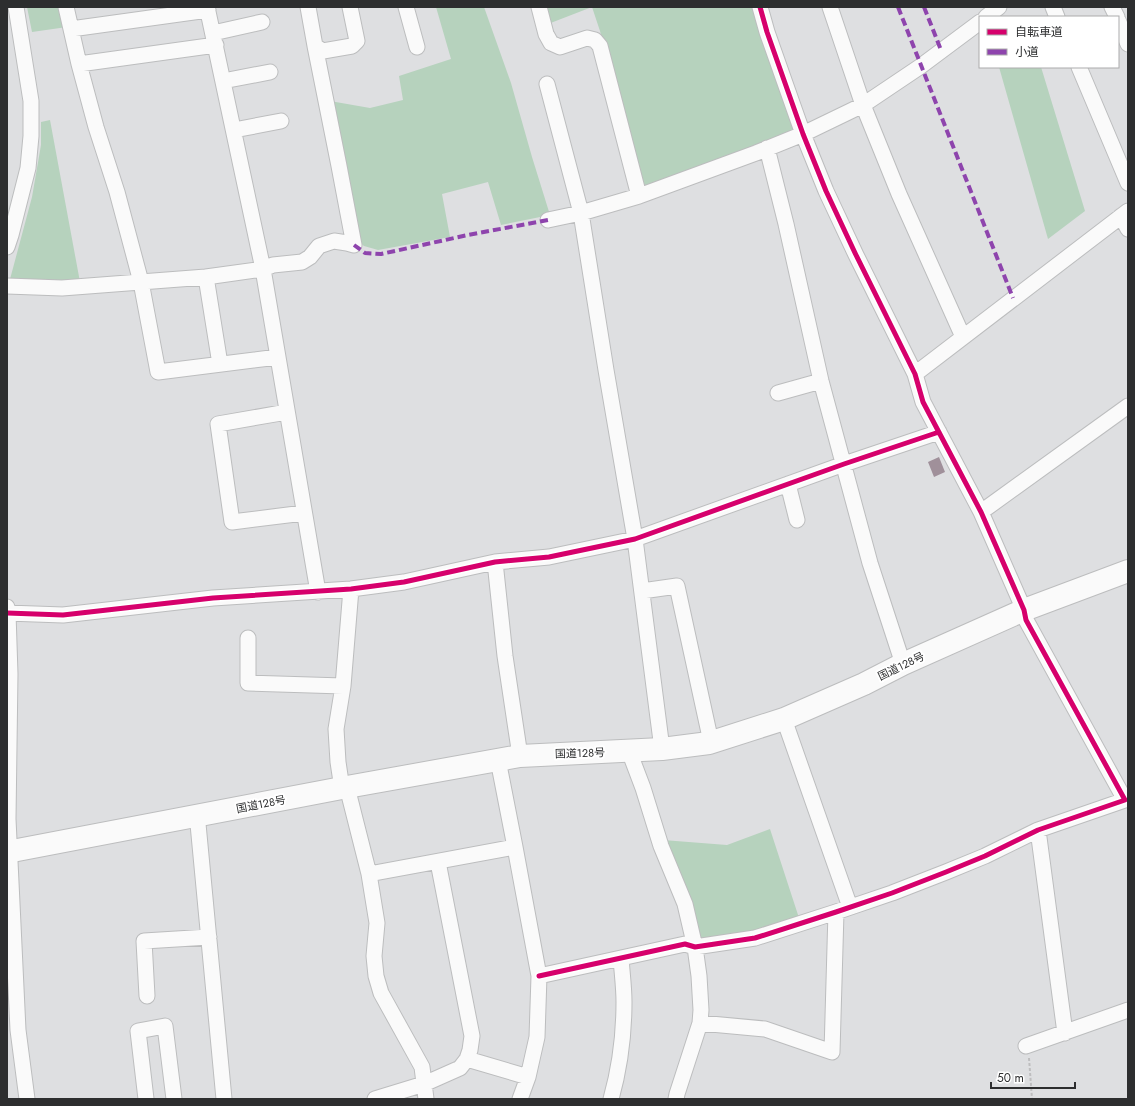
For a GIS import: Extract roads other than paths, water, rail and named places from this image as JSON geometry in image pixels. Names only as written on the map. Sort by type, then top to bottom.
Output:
[{"type":"highway","name":"国道128号","points":[[8,851],[520,756],[662,750],[711,742],[784,719],[864,684],[903,664],[1024,610],[1128,571]]},
{"type":"street","points":[[8,239],[28,168],[31,136],[31,101],[16,7]]},
{"type":"street","points":[[66,7],[79,64],[96,127],[117,192],[141,282],[158,372],[278,357]]},
{"type":"street","points":[[7,286],[62,288],[206,277],[263,269],[273,265],[302,262],[310,257],[319,246],[334,241],[354,245],[308,7]]},
{"type":"street","points":[[315,46],[323,51],[352,46],[357,41],[350,7]]},
{"type":"street","points":[[406,7],[416,48]]},
{"type":"street","points":[[539,7],[546,34],[551,43],[560,46],[587,38],[595,40],[600,46],[639,196]]},
{"type":"street","points":[[539,976],[685,944],[695,947],[755,938],[892,893],[985,856],[1038,830],[1125,800],[1026,620],[1024,610],[980,512],[923,402],[915,374],[826,191],[803,134],[767,32],[760,7]]},
{"type":"street","points":[[830,7],[863,105],[899,194],[963,336]]},
{"type":"street","points":[[987,16],[999,7]]},
{"type":"street","points":[[1112,7],[1116,16]]},
{"type":"street","points":[[71,29],[208,8],[263,269],[318,592]]},
{"type":"street","points":[[79,64],[214,39],[262,22]]},
{"type":"street","points":[[1119,22],[1128,44]]},
{"type":"street","points":[[548,220],[581,214],[639,196],[803,134],[863,105],[921,66],[979,23]]},
{"type":"street","points":[[1079,68],[1128,183]]},
{"type":"street","points":[[223,81],[270,72]]},
{"type":"street","points":[[547,84],[581,214],[635,539],[662,750]]},
{"type":"street","points":[[234,130],[281,121]]},
{"type":"street","points":[[767,148],[821,381],[870,563],[903,664]]},
{"type":"street","points":[[915,374],[1124,213],[1128,229]]},
{"type":"street","points":[[206,277],[220,364]]},
{"type":"street","points":[[778,393],[821,381]]},
{"type":"street","points":[[980,512],[1128,406]]},
{"type":"street","points":[[287,412],[218,424],[232,522],[304,513]]},
{"type":"street","points":[[27,1099],[18,1030],[8,851],[10,674],[7,611],[63,615],[213,598],[351,589],[404,582],[495,562],[549,557],[635,539],[938,432]]},
{"type":"street","points":[[788,484],[797,520]]},
{"type":"street","points":[[495,562],[520,756]]},
{"type":"street","points":[[642,591],[677,586],[711,742]]},
{"type":"street","points":[[351,589],[343,686],[336,729],[338,762],[341,782],[347,787],[369,874],[377,923],[374,956],[376,976],[381,993],[422,1067],[426,1099]]},
{"type":"street","points":[[248,638],[248,683],[343,686]]},
{"type":"street","points":[[784,719],[850,906]]},
{"type":"street","points":[[629,751],[643,788],[661,846],[685,904],[695,947],[700,983],[700,1023],[676,1099]]},
{"type":"street","points":[[498,760],[516,847],[539,976],[537,1037],[528,1077],[520,1099]]},
{"type":"street","points":[[198,816],[224,1099]]},
{"type":"street","points":[[1038,830],[1065,1033]]},
{"type":"street","points":[[369,874],[516,847]]},
{"type":"street","points":[[375,1099],[424,1084],[460,1068],[470,1050],[472,1036],[438,862]]},
{"type":"street","points":[[700,1023],[765,1029],[832,1052],[836,912]]},
{"type":"street","points":[[147,996],[144,941],[208,937]]},
{"type":"street","points":[[611,1099],[621,1050],[624,1001],[621,958]]},
{"type":"street","points":[[1026,1046],[1128,1010]]},
{"type":"street","points":[[146,1099],[138,1031],[165,1026],[174,1099]]},
{"type":"street","points":[[466,1059],[528,1077]]}]
